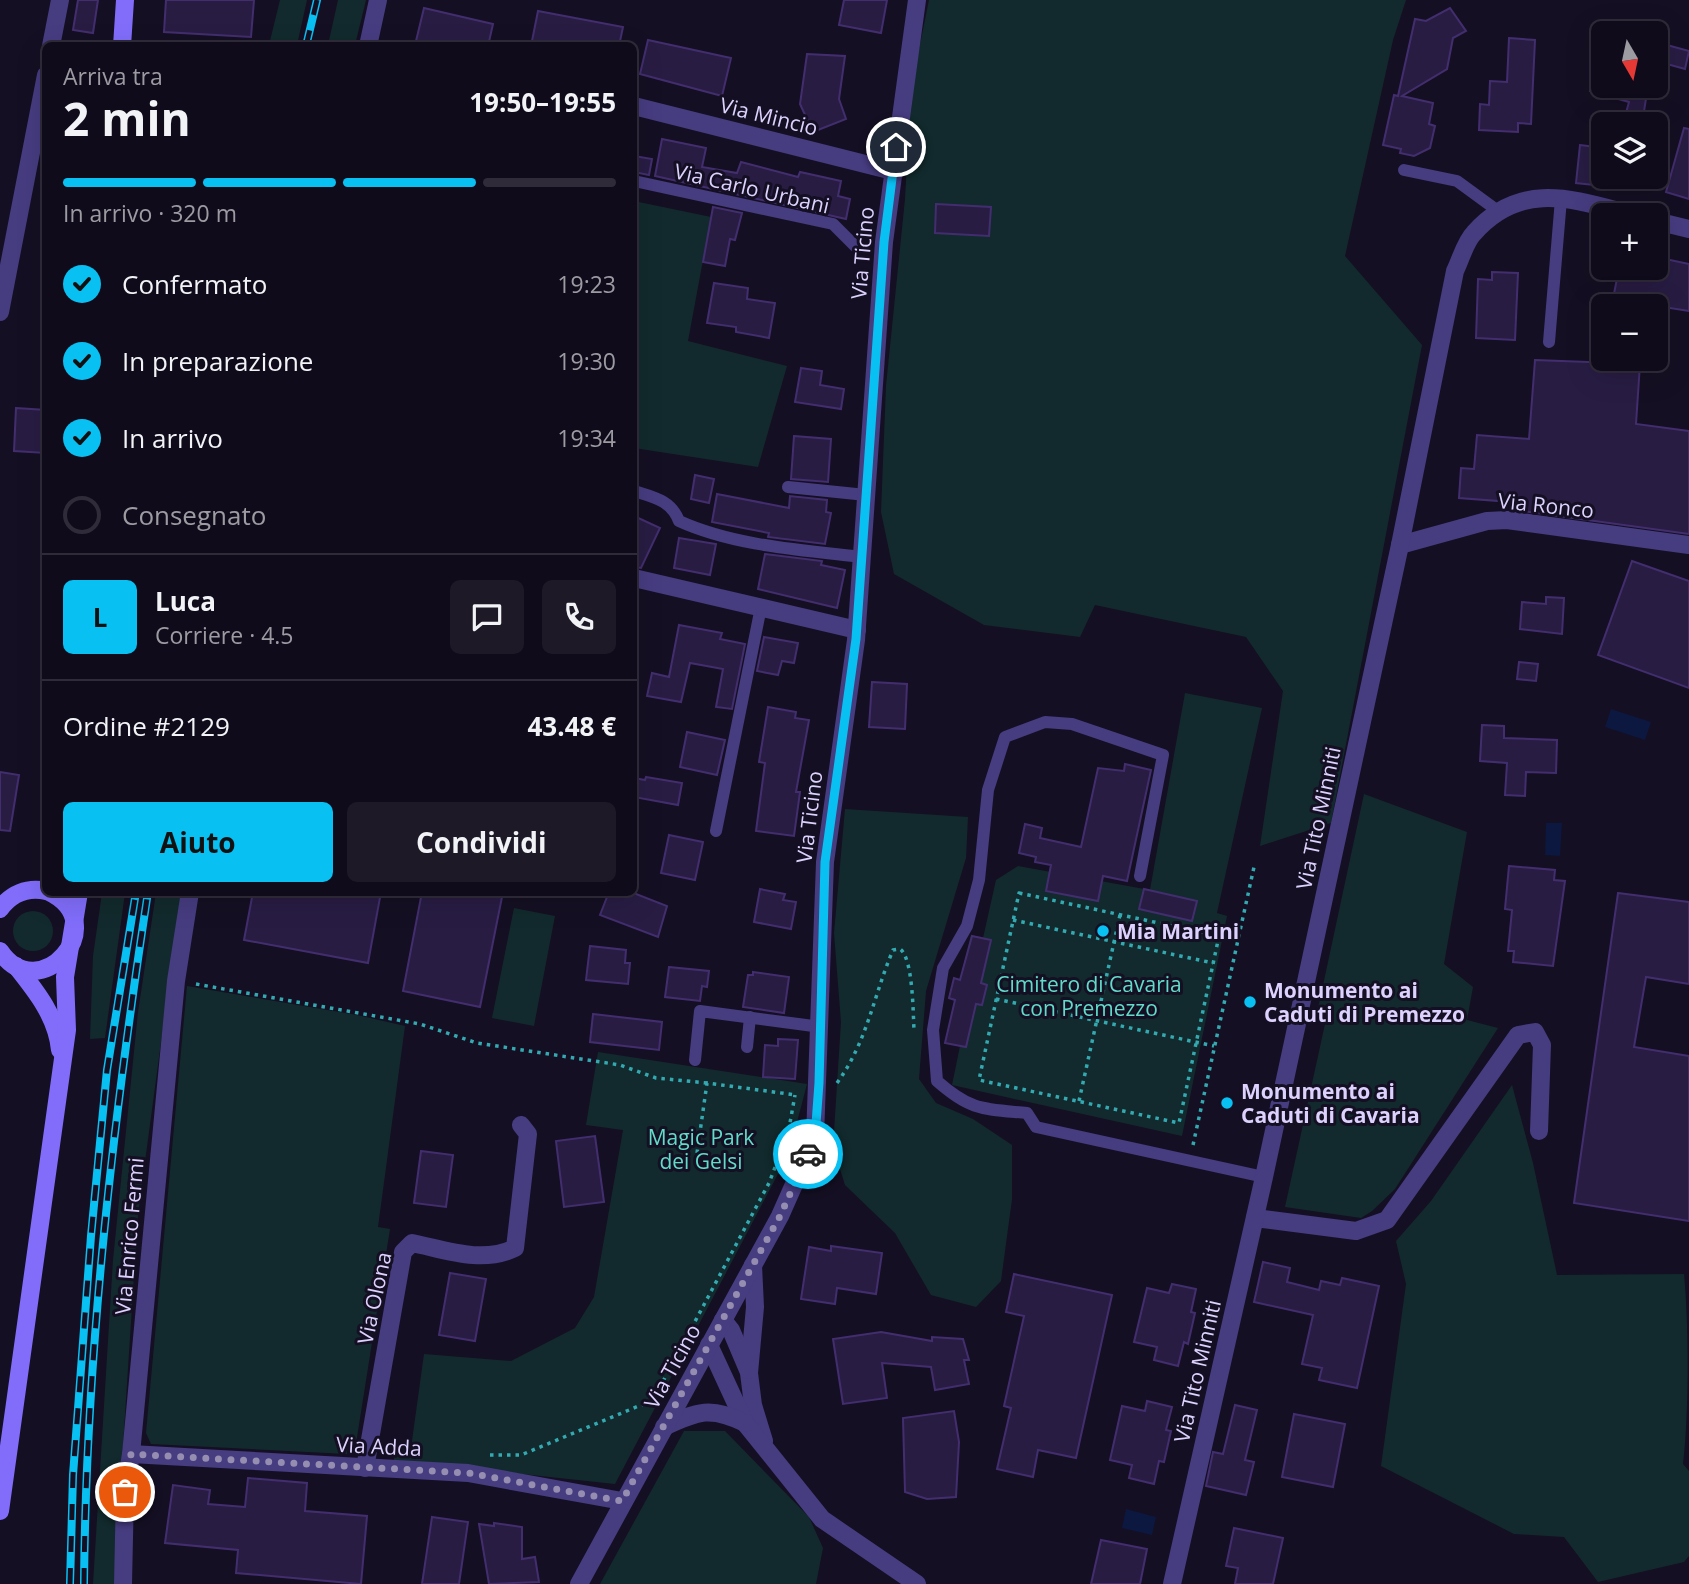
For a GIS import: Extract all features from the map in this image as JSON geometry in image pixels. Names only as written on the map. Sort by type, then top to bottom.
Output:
[{"type":"main road","points":[[122,42],[125,0]]},
{"type":"main road","points":[[18,898],[42,879]]},
{"type":"main road","points":[[0,1511],[6,1418],[68,1020],[65,977],[75,935],[79,896]]},
{"type":"main road","points":[[16,965],[35,970],[51,967],[68,953],[75,935],[70,911],[60,898],[18,898]]},
{"type":"main road","points":[[0,951],[16,965],[52,1020],[58,1035],[61,1061]]},
{"type":"street","points":[[52,42],[60,0]]},
{"type":"street","points":[[369,42],[378,0]]},
{"type":"street","name":"Via Ticino","points":[[579,1584],[780,1216],[815,1137],[819,1092],[825,862],[857,630],[884,242],[917,0]]},
{"type":"street","points":[[0,313],[42,96]]},
{"type":"street","name":"Via Mincio","points":[[637,107],[893,171]]},
{"type":"street","name":"Via Tito Minniti","points":[[1172,1584],[1264,1177],[1400,545],[1455,271],[1472,234],[1498,211],[1531,197],[1561,199],[1591,206]]},
{"type":"street","points":[[1668,224],[1689,229]]},
{"type":"street","name":"Via Ronco","points":[[1400,545],[1487,521],[1507,520],[1689,545]]},
{"type":"street","points":[[637,579],[857,630]]},
{"type":"street","name":"Via Enrico Fermi","points":[[123,1584],[125,1492],[131,1454],[176,981],[189,896]]},
{"type":"street","points":[[1255,1218],[1356,1231],[1387,1220],[1518,1035],[1526,1032],[1535,1032],[1542,1045],[1539,1131]]},
{"type":"street","name":"Via Olona","points":[[365,1468],[403,1252],[412,1243],[465,1254],[497,1256],[515,1248],[528,1134],[521,1125]]},
{"type":"street","points":[[753,1265],[755,1307],[749,1373],[753,1405],[765,1445]]},
{"type":"street","points":[[723,1320],[731,1330],[749,1373]]},
{"type":"street","points":[[709,1345],[745,1423],[822,1519],[917,1584]]},
{"type":"street","points":[[664,1426],[691,1414],[714,1411],[745,1423]]},
{"type":"street","name":"Via Adda","points":[[131,1454],[468,1473],[622,1501]]},
{"type":"lane","points":[[1405,170],[1457,181],[1498,211]]},
{"type":"lane","name":"Via Carlo Urbani","points":[[637,182],[833,224],[855,246]]},
{"type":"lane","points":[[1549,342],[1561,199]]},
{"type":"lane","points":[[788,487],[866,495]]},
{"type":"lane","points":[[637,492],[662,500],[676,512],[679,521],[700,530],[801,550],[862,557]]},
{"type":"lane","points":[[716,831],[761,607]]},
{"type":"lane","points":[[1140,876],[1163,755],[1072,724],[1045,722],[1005,737],[988,790],[979,880],[967,926],[943,968],[933,1030],[937,1081],[962,1102],[990,1110],[1027,1113],[1036,1127],[1264,1177]]},
{"type":"lane","points":[[695,1060],[700,1011],[821,1027]]},
{"type":"lane","points":[[747,1046],[750,1017]]},
{"type":"path","points":[[1189,1161],[1254,867]]},
{"type":"path","points":[[1019,893],[1219,936],[1178,1123],[979,1080],[1013,920],[1019,893]]},
{"type":"path","points":[[1079,1101],[1120,914]]},
{"type":"path","points":[[1013,920],[1213,963]]},
{"type":"path","points":[[176,981],[420,1024],[477,1043],[620,1065],[656,1078],[795,1095],[819,1092],[836,1085],[853,1061],[866,1033],[893,950],[900,948],[905,952],[908,963],[917,1043]]},
{"type":"path","points":[[996,999],[1214,1046]]},
{"type":"path","points":[[697,1153],[707,1083]]},
{"type":"path","points":[[485,1455],[521,1455],[653,1400],[769,1183],[788,1134],[795,1095]]},
{"type":"green space","points":[[280,0],[307,0],[298,42],[270,42]]},
{"type":"green space","points":[[338,0],[366,0],[356,42],[329,42]]},
{"type":"green space","points":[[929,0],[1406,0],[1393,40],[1345,256],[1422,345],[1331,823],[1260,846],[1283,691],[1246,637],[1095,605],[1080,637],[984,625],[894,574],[881,512],[886,386],[905,199],[911,89]]},
{"type":"green space","points":[[637,202],[711,217],[688,341],[787,366],[758,467],[637,448]]},
{"type":"green space","name":"Cimitero di Cavaria con Premezzo","points":[[1185,693],[1262,708],[1217,913],[1227,916],[1182,1136],[952,1085],[960,1046],[945,1043],[955,1000],[949,998],[954,978],[960,979],[971,935],[983,938],[996,880],[1018,866],[1150,890]]},
{"type":"green space","points":[[1364,794],[1467,832],[1444,964],[1473,987],[1467,1020],[1498,1028],[1395,1189],[1361,1218],[1285,1207],[1325,1024],[1310,1020],[1319,1004]]},
{"type":"green space","points":[[845,809],[968,817],[966,858],[926,991],[919,1079],[936,1103],[973,1119],[1012,1145],[1012,1199],[1001,1281],[976,1307],[931,1295],[895,1233],[845,1185],[833,1147],[841,1022],[834,933]]},
{"type":"green space","points":[[102,896],[125,896],[105,1038],[90,1039],[93,956]]},
{"type":"green space","points":[[156,896],[181,896],[138,1214],[114,1584],[93,1584],[113,1260],[138,1012]]},
{"type":"green space","points":[[514,908],[555,916],[534,1026],[492,1018]]},
{"type":"green space","points":[[33,911],[47,917],[53,931],[47,945],[33,951],[19,945],[13,931],[19,917]]},
{"type":"green space","points":[[187,986],[357,1015],[405,1026],[378,1227],[390,1229],[355,1450],[347,1454],[151,1444],[146,1433]]},
{"type":"green space","name":"Magic Park dei Gelsi","points":[[598,1052],[807,1084],[789,1153],[615,1484],[394,1460],[395,1446],[411,1448],[424,1354],[511,1361],[575,1328],[594,1297],[623,1130],[586,1125]]},
{"type":"green space","points":[[1512,1085],[1533,1163],[1557,1275],[1684,1274],[1688,1369],[1683,1464],[1689,1471],[1689,1556],[1684,1562],[1598,1582],[1564,1537],[1514,1534],[1381,1466],[1406,1284],[1396,1241],[1431,1201]]},
{"type":"green space","points":[[684,1431],[725,1431],[809,1517],[823,1548],[816,1584],[600,1584]]},
{"type":"water","points":[[1611,709],[1651,722],[1645,740],[1605,727]]},
{"type":"water","points":[[1546,823],[1562,823],[1560,856],[1545,855]]},
{"type":"water","points":[[1126,1509],[1156,1517],[1152,1535],[1122,1528]]},
{"type":"building","points":[[78,0],[98,0],[93,33],[73,30]]},
{"type":"building","points":[[166,0],[254,0],[251,37],[164,32]]},
{"type":"building","points":[[844,0],[887,0],[881,33],[839,25]]},
{"type":"building","points":[[424,8],[493,24],[489,42],[416,41]]},
{"type":"building","points":[[1450,8],[1466,31],[1453,38],[1447,69],[1402,96],[1433,103],[1429,124],[1435,126],[1430,148],[1414,156],[1400,153],[1401,149],[1383,145],[1394,95],[1398,96],[1415,19],[1426,21]]},
{"type":"building","points":[[538,11],[623,27],[620,42],[532,42]]},
{"type":"building","points":[[1509,38],[1535,40],[1531,124],[1518,123],[1518,132],[1479,130],[1480,104],[1489,105],[1490,81],[1507,82]]},
{"type":"building","points":[[648,40],[731,58],[722,96],[640,74]]},
{"type":"building","points":[[1668,45],[1689,51],[1685,69],[1668,64]]},
{"type":"building","points":[[807,54],[845,56],[839,99],[846,119],[813,132],[800,104]]},
{"type":"building","points":[[1615,98],[1646,98],[1644,112],[1626,112],[1629,102]]},
{"type":"building","points":[[1684,128],[1689,129],[1689,199],[1666,192]]},
{"type":"building","points":[[662,139],[706,148],[702,167],[737,173],[741,162],[798,177],[800,172],[841,181],[838,196],[850,199],[846,219],[655,176]]},
{"type":"building","points":[[1580,145],[1591,146],[1591,185],[1576,183]]},
{"type":"building","points":[[637,156],[652,159],[649,175],[637,173]]},
{"type":"building","points":[[936,204],[991,207],[989,236],[935,233]]},
{"type":"building","points":[[713,207],[742,213],[735,240],[730,239],[725,266],[703,262]]},
{"type":"building","points":[[1668,260],[1689,264],[1689,311],[1668,308],[1668,294],[1614,294],[1617,280],[1668,280]]},
{"type":"building","points":[[1492,272],[1518,273],[1515,340],[1476,338],[1478,279],[1492,280]]},
{"type":"building","points":[[714,283],[748,288],[747,299],[775,303],[769,338],[736,332],[736,327],[707,323]]},
{"type":"building","points":[[1535,360],[1591,362],[1591,371],[1640,371],[1636,424],[1689,431],[1689,534],[1523,511],[1524,503],[1459,498],[1461,468],[1474,469],[1477,435],[1529,439]]},
{"type":"building","points":[[801,368],[822,371],[820,385],[844,389],[841,409],[795,402]]},
{"type":"building","points":[[16,408],[42,410],[42,453],[14,451]]},
{"type":"building","points":[[794,436],[831,439],[828,482],[791,479]]},
{"type":"building","points":[[695,475],[714,479],[709,503],[691,499]]},
{"type":"building","points":[[717,494],[789,508],[790,496],[827,500],[826,512],[831,513],[825,544],[768,537],[769,533],[712,522]]},
{"type":"building","points":[[637,517],[660,528],[641,568],[637,567]]},
{"type":"building","points":[[679,538],[716,544],[710,575],[674,568]]},
{"type":"building","points":[[765,554],[822,561],[821,565],[845,570],[837,608],[758,589]]},
{"type":"building","points":[[1632,561],[1689,581],[1689,688],[1598,655]]},
{"type":"building","points":[[1546,597],[1564,598],[1562,634],[1520,629],[1522,602],[1546,604]]},
{"type":"building","points":[[679,625],[722,633],[720,639],[745,644],[732,709],[716,707],[723,669],[690,663],[681,702],[647,696],[652,673],[669,677]]},
{"type":"building","points":[[764,637],[798,643],[794,663],[782,661],[778,675],[757,671]]},
{"type":"building","points":[[1519,662],[1538,664],[1536,681],[1517,679]]},
{"type":"building","points":[[872,682],[907,684],[905,729],[869,727]]},
{"type":"building","points":[[768,707],[796,712],[795,718],[809,720],[796,792],[800,792],[794,836],[756,831],[765,763],[759,762]]},
{"type":"building","points":[[1482,725],[1504,726],[1504,738],[1557,740],[1556,773],[1526,772],[1525,796],[1505,795],[1507,763],[1480,761]]},
{"type":"building","points":[[687,732],[725,740],[717,775],[680,767]]},
{"type":"building","points":[[1125,764],[1151,770],[1127,881],[1103,876],[1098,901],[1046,891],[1051,865],[1035,862],[1036,857],[1019,853],[1025,824],[1042,828],[1040,838],[1081,847],[1098,768],[1124,771]]},
{"type":"building","points":[[0,772],[19,775],[10,831],[0,830]]},
{"type":"building","points":[[646,777],[682,783],[678,805],[637,798],[637,779],[645,780]]},
{"type":"building","points":[[669,835],[703,842],[695,880],[661,873]]},
{"type":"building","points":[[1509,866],[1555,870],[1554,880],[1565,881],[1553,966],[1513,962],[1514,951],[1508,951],[1512,910],[1505,909]]},
{"type":"building","points":[[760,889],[785,894],[783,900],[796,902],[791,929],[754,922]]},
{"type":"building","points":[[1144,889],[1197,901],[1192,921],[1139,909]]},
{"type":"building","points":[[1618,893],[1689,902],[1689,984],[1646,977],[1634,1047],[1689,1056],[1689,1221],[1574,1203]]},
{"type":"building","points":[[637,894],[667,906],[658,937],[600,915],[607,896]]},
{"type":"building","points":[[252,896],[380,896],[368,963],[244,940]]},
{"type":"building","points":[[421,896],[502,896],[480,1007],[403,991]]},
{"type":"building","points":[[972,936],[991,940],[981,983],[987,985],[982,1005],[976,1004],[966,1047],[945,1043],[955,1000],[949,998],[954,978],[960,980]]},
{"type":"building","points":[[590,946],[626,950],[625,963],[630,963],[628,984],[586,980]]},
{"type":"building","points":[[669,967],[709,971],[707,987],[702,986],[700,1001],[665,997]]},
{"type":"building","points":[[753,972],[789,977],[784,1013],[743,1007],[748,975],[753,975]]},
{"type":"building","points":[[593,1014],[662,1022],[659,1050],[590,1042]]},
{"type":"building","points":[[778,1039],[798,1040],[795,1079],[763,1077],[765,1045],[778,1046]]},
{"type":"building","points":[[595,1136],[604,1202],[564,1207],[556,1141]]},
{"type":"building","points":[[421,1151],[453,1155],[446,1207],[414,1203]]},
{"type":"building","points":[[831,1246],[882,1253],[876,1294],[837,1288],[835,1304],[801,1299],[809,1247],[831,1251]]},
{"type":"building","points":[[1263,1262],[1290,1268],[1287,1282],[1319,1290],[1321,1281],[1340,1285],[1342,1278],[1379,1286],[1357,1388],[1319,1380],[1322,1368],[1302,1364],[1313,1315],[1254,1302]]},
{"type":"building","points":[[450,1273],[486,1279],[475,1341],[439,1335]]},
{"type":"building","points":[[1014,1274],[1112,1295],[1076,1458],[1038,1450],[1033,1477],[997,1469],[1011,1408],[1004,1406],[1024,1316],[1006,1312]]},
{"type":"building","points":[[1172,1284],[1196,1289],[1191,1312],[1195,1313],[1188,1344],[1184,1342],[1178,1366],[1154,1360],[1157,1347],[1134,1342],[1147,1288],[1169,1293]]},
{"type":"building","points":[[881,1332],[932,1341],[932,1337],[963,1339],[969,1360],[964,1360],[969,1384],[935,1390],[931,1367],[882,1363],[887,1398],[843,1404],[833,1339]]},
{"type":"building","points":[[1147,1401],[1172,1407],[1166,1430],[1171,1431],[1164,1462],[1159,1461],[1154,1484],[1129,1478],[1132,1465],[1110,1460],[1122,1406],[1145,1411]]},
{"type":"building","points":[[1235,1405],[1257,1410],[1245,1460],[1254,1462],[1246,1495],[1206,1486],[1213,1452],[1223,1454]]},
{"type":"building","points":[[954,1411],[959,1442],[956,1497],[927,1499],[905,1492],[903,1418]]},
{"type":"building","points":[[1294,1414],[1345,1424],[1333,1487],[1282,1477]]},
{"type":"building","points":[[248,1478],[307,1483],[305,1511],[367,1516],[361,1584],[236,1573],[238,1550],[165,1543],[173,1485],[210,1490],[208,1504],[245,1507]]},
{"type":"building","points":[[432,1517],[468,1522],[459,1584],[422,1584]]},
{"type":"building","points":[[494,1523],[522,1527],[522,1559],[535,1557],[539,1582],[489,1584],[479,1524],[494,1526]]},
{"type":"building","points":[[1234,1528],[1283,1538],[1273,1584],[1235,1584],[1238,1568],[1226,1566]]},
{"type":"building","points":[[1101,1540],[1147,1549],[1140,1584],[1091,1584]]},
{"type":"railway","points":[[307,42],[317,0]]},
{"type":"railway","points":[[70,1584],[73,1475],[91,1236],[107,1070],[135,896]]},
{"type":"railway","points":[[84,1584],[90,1411],[104,1237],[147,896]]},
{"type":"way so far","points":[[125,1492],[131,1454],[468,1473],[622,1501],[780,1216],[808,1154]]},
{"type":"place","name":"Mia Martini","points":[[1103,931]]},
{"type":"place","name":"Monumento ai Caduti di Premezzo","points":[[1250,1002]]},
{"type":"place","name":"Monumento ai Caduti di Cavaria","points":[[1227,1103]]},
{"type":"route","points":[[808,1154],[815,1137],[819,1083],[825,862],[856,639],[884,242],[896,147]]}]
